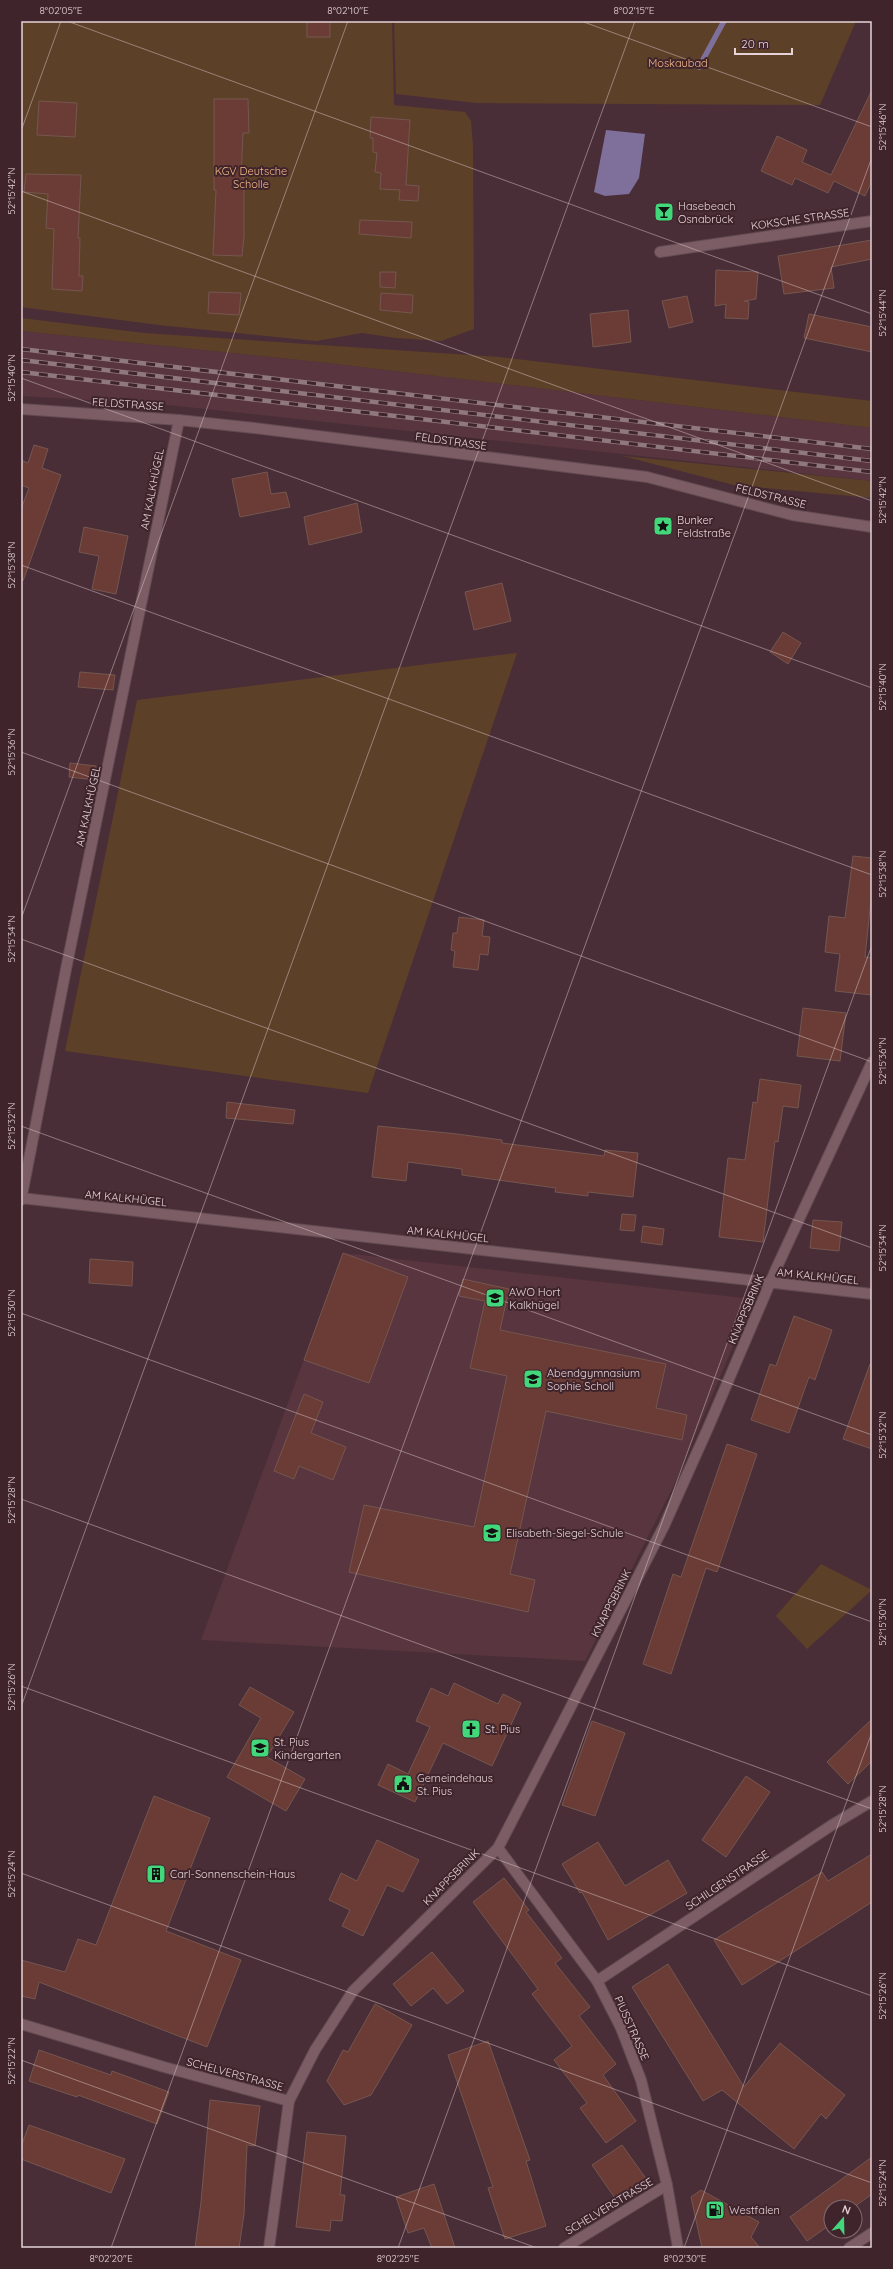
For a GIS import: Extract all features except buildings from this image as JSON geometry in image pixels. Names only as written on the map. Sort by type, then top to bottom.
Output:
[{"type":"street","name":"KOKSCHE STRASSE","points":[[660,252],[872,221]]},
{"type":"street","name":"FELDSTRASSE","points":[[21,409],[179,420],[647,477],[792,515],[872,527]]},
{"type":"street","name":"AM KALKHÜGEL","points":[[179,420],[68,959],[21,1199],[872,1294]]},
{"type":"street","name":"KNAPPSBRINK","points":[[289,2101],[315,2050],[353,1991],[498,1848],[664,1526],[711,1422],[770,1283],[872,1062]]},
{"type":"street","name":"SCHILGENSTRASSE","points":[[597,1981],[832,1825],[872,1801]]},
{"type":"street","name":"PIUSSTRASSE","points":[[498,1848],[597,1981],[621,2028],[641,2080],[667,2185],[678,2248]]},
{"type":"street","name":"SCHELVERSTRASSE","points":[[21,2024],[289,2101],[269,2248]]},
{"type":"street","name":"SCHELVERSTRASSE","points":[[564,2248],[667,2185]]},
{"type":"street","points":[[849,2248],[872,2233]]},
{"type":"shaded area","points":[[606,130],[645,134],[639,178],[629,194],[605,196],[594,192]]},
{"type":"shaded area","points":[[21,331],[319,362],[872,428],[872,481],[159,404],[21,396]]},
{"type":"shaded area","points":[[343,1253],[753,1299],[674,1485],[585,1661],[201,1640]]},
{"type":"green space","name":"KGV Deutsche Scholle","points":[[21,21],[392,21],[394,105],[465,112],[471,121],[473,146],[474,329],[441,341],[396,338],[362,333],[316,341],[159,325],[21,307]]},
{"type":"green space","name":"Moskaubad","points":[[394,21],[856,21],[820,105],[476,103],[396,94]]},
{"type":"green space","points":[[21,318],[144,333],[499,357],[872,401],[872,428],[319,362],[21,331]]},
{"type":"green space","points":[[623,456],[872,481],[872,498],[734,485]]},
{"type":"green space","points":[[517,653],[368,1093],[65,1051],[137,700]]},
{"type":"green space","points":[[821,1564],[872,1590],[807,1649],[776,1616]]},
{"type":"waterway","points":[[699,67],[724,21]]},
{"type":"railway","points":[[21,349],[872,449]]},
{"type":"railway","points":[[21,360],[872,461]]},
{"type":"railway","points":[[21,372],[872,472]]},
{"type":"place","name":"Hasebeach Osnabrück","points":[[664,212]]},
{"type":"place","name":"Bunker Feldstraße","points":[[663,526]]},
{"type":"place","name":"AWO Hort Kalkhügel","points":[[495,1298]]},
{"type":"place","name":"Abendgymnasium Sophie Scholl","points":[[533,1379]]},
{"type":"place","name":"Elisabeth-Siegel-Schule","points":[[492,1533]]},
{"type":"place","name":"St. Pius","points":[[471,1729]]},
{"type":"place","name":"St. Pius Kindergarten","points":[[260,1748]]},
{"type":"place","name":"Gemeindehaus St. Pius","points":[[403,1784]]},
{"type":"place","name":"Carl-Sonnenschein-Haus","points":[[156,1874]]},
{"type":"place","name":"Westfalen","points":[[715,2210]]}]
